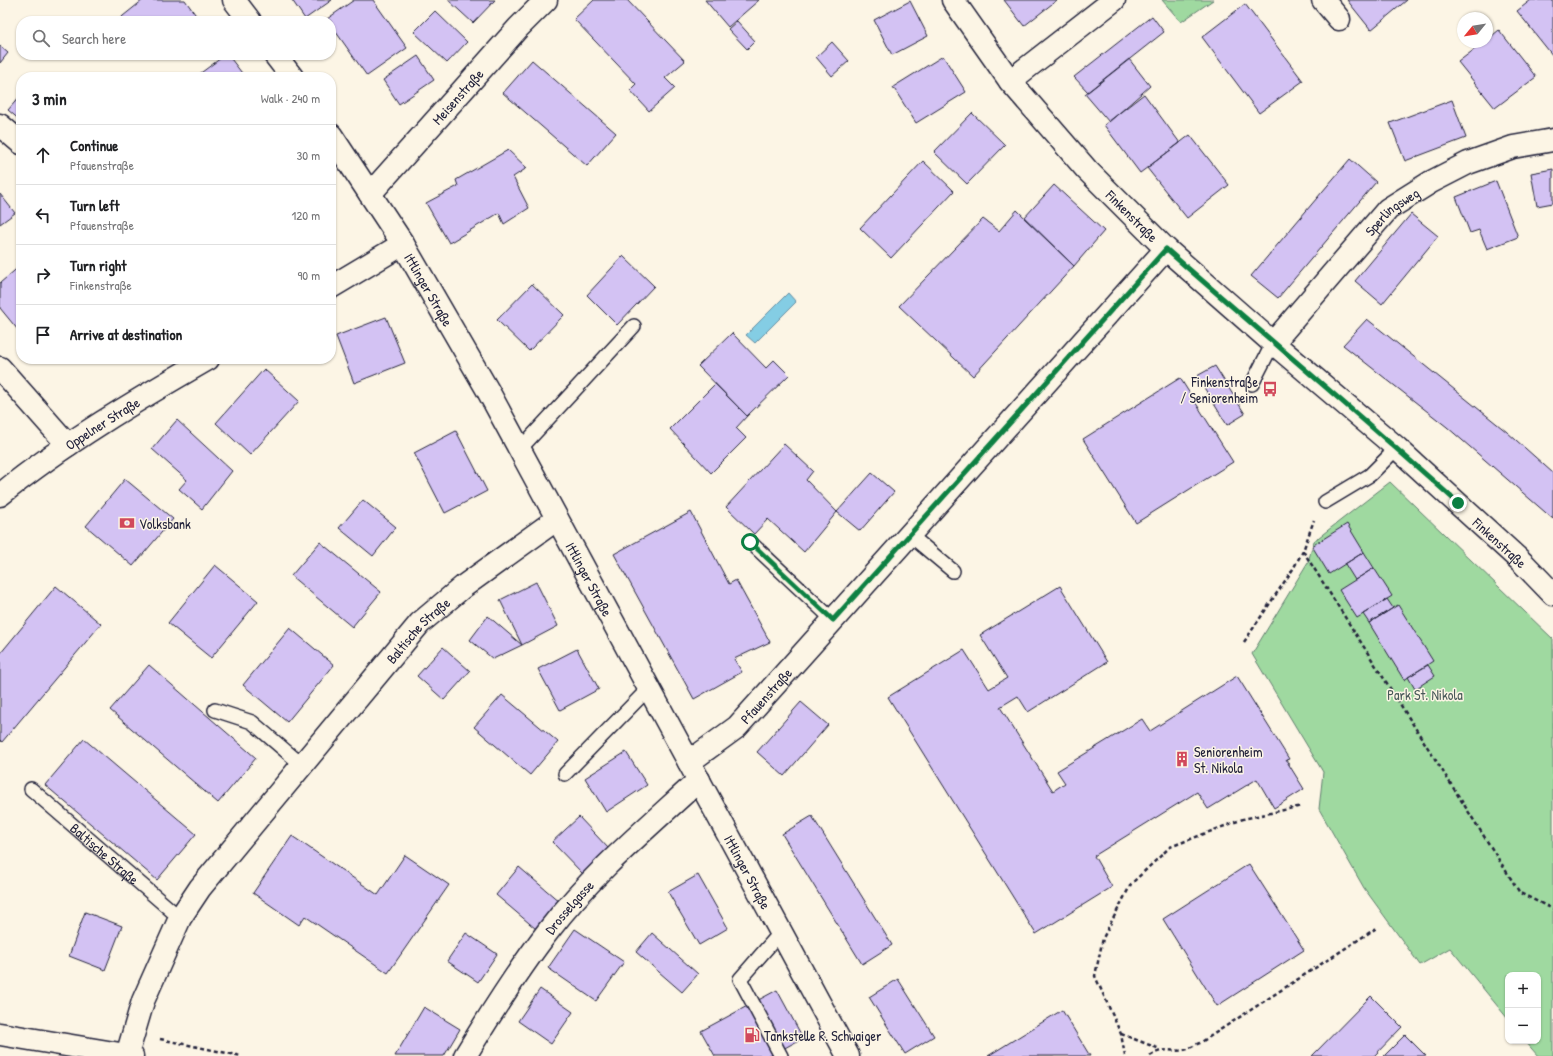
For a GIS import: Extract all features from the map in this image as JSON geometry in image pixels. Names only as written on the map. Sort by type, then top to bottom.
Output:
[{"type":"street","points":[[234,0],[246,16]]},
{"type":"street","name":"Meisenstraße","points":[[370,194],[518,28],[546,0]]},
{"type":"street","name":"Finkenstraße","points":[[953,0],[1010,81],[1087,170],[1166,249],[1273,343],[1397,448],[1518,559],[1553,594]]},
{"type":"street","points":[[1010,81],[1114,0]]},
{"type":"street","points":[[1323,0],[1339,19]]},
{"type":"street","points":[[279,60],[288,72]]},
{"type":"street","points":[[0,125],[16,139]]},
{"type":"street","name":"Sperlingsweg","points":[[1273,343],[1388,209],[1431,182],[1468,163],[1513,147],[1553,140]]},
{"type":"street","name":"Ittlinger Straße","points":[[336,143],[403,244],[487,389],[848,1056]]},
{"type":"street","points":[[336,284],[403,244]]},
{"type":"street","name":"Pfauenstraße","points":[[694,771],[737,727],[1166,249]]},
{"type":"street","name":"Oppelner Straße","points":[[0,495],[68,445],[149,393],[199,364]]},
{"type":"street","points":[[0,368],[68,445]]},
{"type":"street","name":"Baltische Straße","points":[[130,1055],[143,1002],[180,918],[200,888],[420,624],[464,586],[557,519]]},
{"type":"street","name":"Drosselgasse","points":[[465,1056],[502,996],[549,929],[596,876],[694,771]]},
{"type":"street","points":[[0,1034],[130,1055]]},
{"type":"lane","points":[[520,449],[634,326]]},
{"type":"lane","points":[[1252,384],[1273,343]]},
{"type":"lane","points":[[1325,502],[1370,475],[1397,448]]},
{"type":"lane","points":[[910,535],[953,572]]},
{"type":"lane","points":[[750,542],[833,620]]},
{"type":"lane","points":[[565,774],[649,688]]},
{"type":"lane","points":[[215,710],[252,722],[302,765]]},
{"type":"lane","name":"Baltische Straße","points":[[30,788],[180,918]]},
{"type":"lane","points":[[781,932],[740,979],[781,1056]]},
{"type":"path","points":[[1244,642],[1274,600],[1303,551],[1314,521],[1325,502]]},
{"type":"path","points":[[1303,551],[1520,893],[1553,909]]},
{"type":"path","points":[[1125,1056],[1121,1034],[1094,976],[1103,938],[1132,884],[1170,847],[1243,820],[1302,806]]},
{"type":"path","points":[[1121,1034],[1160,1050],[1188,1048],[1200,1043],[1378,927]]},
{"type":"path","points":[[1150,1056],[1160,1050]]},
{"type":"green space","points":[[1162,0],[1213,0],[1181,22]]},
{"type":"green space","name":"Park St. Nikola","points":[[1390,482],[1553,639],[1553,1056],[1538,1056],[1528,1044],[1541,1044],[1541,972],[1505,972],[1505,1015],[1450,948],[1420,965],[1364,888],[1319,809],[1323,772],[1252,654],[1308,562],[1314,541]]},
{"type":"water","points":[[788,293],[796,302],[755,343],[746,335]]},
{"type":"building","points":[[143,0],[185,0],[196,16],[123,16]]},
{"type":"building","points":[[292,0],[332,0],[309,16],[303,16]]},
{"type":"building","points":[[354,0],[373,0],[407,48],[367,76],[336,32],[336,16],[331,16]]},
{"type":"building","points":[[448,0],[495,0],[473,23]]},
{"type":"building","points":[[594,0],[627,0],[685,61],[665,78],[675,88],[649,111],[630,90],[636,84],[574,19]]},
{"type":"building","points":[[705,0],[759,0],[728,27]]},
{"type":"building","points":[[1004,0],[1057,0],[1024,26]]},
{"type":"building","points":[[1347,0],[1407,0],[1371,30]]},
{"type":"building","points":[[1531,0],[1553,0],[1553,56],[1517,11]]},
{"type":"building","points":[[910,1],[928,36],[892,55],[874,20]]},
{"type":"building","points":[[1245,4],[1303,81],[1259,113],[1202,37]]},
{"type":"building","points":[[435,11],[467,42],[447,63],[414,32]]},
{"type":"building","points":[[1152,16],[1164,32],[1088,92],[1074,77]]},
{"type":"building","points":[[737,21],[755,41],[747,49],[728,29]]},
{"type":"building","points":[[1499,30],[1536,77],[1495,108],[1458,62],[1476,48],[1493,48],[1493,35]]},
{"type":"building","points":[[832,42],[849,61],[832,76],[816,57]]},
{"type":"building","points":[[0,46],[8,53],[0,63]]},
{"type":"building","points":[[418,56],[434,80],[399,104],[383,80]]},
{"type":"building","points":[[943,56],[966,92],[916,123],[893,87]]},
{"type":"building","points":[[1129,59],[1150,86],[1109,122],[1085,94]]},
{"type":"building","points":[[218,60],[232,60],[241,72],[202,72]]},
{"type":"building","points":[[532,60],[616,133],[587,166],[503,93]]},
{"type":"building","points":[[1144,94],[1180,143],[1140,173],[1104,125]]},
{"type":"building","points":[[1452,100],[1466,138],[1405,161],[1390,123]]},
{"type":"building","points":[[16,101],[16,117],[8,110]]},
{"type":"building","points":[[972,113],[1005,145],[967,184],[934,152]]},
{"type":"building","points":[[1190,135],[1229,185],[1187,218],[1147,168]]},
{"type":"building","points":[[508,150],[527,168],[513,177],[529,208],[504,224],[499,213],[449,243],[426,203],[458,186],[456,180]]},
{"type":"building","points":[[1350,159],[1376,182],[1278,298],[1251,276]]},
{"type":"building","points":[[923,161],[954,191],[891,258],[860,228]]},
{"type":"building","points":[[1553,169],[1553,203],[1537,206],[1531,173]]},
{"type":"building","points":[[1496,181],[1518,237],[1487,249],[1479,230],[1470,233],[1456,197]]},
{"type":"building","points":[[1054,185],[1104,231],[1074,266],[1024,218]]},
{"type":"building","points":[[0,194],[15,213],[0,224]]},
{"type":"building","points":[[1017,210],[1074,266],[973,376],[899,306],[983,219],[999,231]]},
{"type":"building","points":[[1411,214],[1438,236],[1382,304],[1355,281]]},
{"type":"building","points":[[623,256],[654,286],[617,325],[587,295]]},
{"type":"building","points":[[16,269],[16,328],[0,308],[0,283]]},
{"type":"building","points":[[532,284],[564,315],[529,351],[497,320]]},
{"type":"building","points":[[386,317],[405,363],[354,383],[336,336]]},
{"type":"building","points":[[1367,319],[1507,432],[1553,473],[1553,519],[1447,427],[1343,345]]},
{"type":"building","points":[[732,333],[766,368],[774,360],[789,375],[747,416],[698,366]]},
{"type":"building","points":[[1215,366],[1245,414],[1227,425],[1197,376]]},
{"type":"building","points":[[264,369],[299,401],[250,455],[216,423]]},
{"type":"building","points":[[1180,378],[1233,462],[1136,523],[1083,439]]},
{"type":"building","points":[[715,384],[747,416],[736,428],[746,438],[711,473],[670,429]]},
{"type":"building","points":[[177,420],[232,471],[202,509],[179,489],[187,480],[152,449]]},
{"type":"building","points":[[456,431],[487,491],[445,513],[414,453]]},
{"type":"building","points":[[784,444],[813,471],[806,480],[837,512],[804,552],[768,519],[754,534],[726,507]]},
{"type":"building","points":[[872,473],[894,492],[860,531],[837,512]]},
{"type":"building","points":[[125,479],[173,519],[133,566],[86,526]]},
{"type":"building","points":[[363,500],[396,527],[373,556],[339,528]]},
{"type":"building","points":[[691,512],[729,584],[736,580],[770,642],[734,659],[742,672],[694,699],[614,554]]},
{"type":"building","points":[[1347,524],[1364,552],[1329,574],[1312,546]]},
{"type":"building","points":[[320,542],[381,592],[352,627],[291,576]]},
{"type":"building","points":[[1364,552],[1374,568],[1355,580],[1345,564]]},
{"type":"building","points":[[215,565],[258,601],[211,658],[168,623]]},
{"type":"building","points":[[1374,568],[1392,596],[1357,618],[1339,590]]},
{"type":"building","points":[[536,582],[558,626],[522,645],[500,600]]},
{"type":"building","points":[[56,586],[101,624],[2,742],[0,740],[0,654]]},
{"type":"building","name":"Seniorenheim St. Nikola","points":[[1060,586],[1107,662],[1028,712],[1018,696],[1000,707],[1053,791],[1065,783],[1057,771],[1142,719],[1150,731],[1237,676],[1289,759],[1286,760],[1304,789],[1274,808],[1257,779],[1208,809],[1197,792],[1094,856],[1112,887],[1036,934],[888,697],[964,650],[989,689],[1007,678],[980,635]]},
{"type":"building","points":[[1387,599],[1393,608],[1369,623],[1363,614]]},
{"type":"building","points":[[1398,605],[1433,661],[1404,680],[1369,623]]},
{"type":"building","points":[[488,616],[522,645],[493,659],[470,640]]},
{"type":"building","points":[[290,628],[334,665],[287,722],[243,685]]},
{"type":"building","points":[[443,647],[470,671],[444,700],[417,676]]},
{"type":"building","points":[[577,649],[599,689],[560,710],[538,669]]},
{"type":"building","points":[[149,665],[256,758],[218,803],[110,710]]},
{"type":"building","points":[[1428,665],[1435,676],[1415,689],[1408,677]]},
{"type":"building","points":[[502,695],[558,742],[530,775],[474,727]]},
{"type":"building","points":[[801,702],[828,725],[784,776],[757,752]]},
{"type":"building","points":[[84,739],[196,834],[157,880],[45,785]]},
{"type":"building","points":[[626,752],[647,785],[606,812],[585,778]]},
{"type":"building","points":[[812,816],[892,945],[862,964],[782,834]]},
{"type":"building","points":[[579,817],[609,849],[583,874],[552,842]]},
{"type":"building","points":[[292,836],[378,895],[405,855],[449,885],[388,973],[305,916],[299,925],[253,893]]},
{"type":"building","points":[[1249,864],[1304,950],[1217,1006],[1163,919]]},
{"type":"building","points":[[519,867],[560,902],[536,929],[496,895]]},
{"type":"building","points":[[698,875],[728,928],[699,945],[668,892]]},
{"type":"building","points":[[85,912],[122,926],[105,970],[69,956]]},
{"type":"building","points":[[575,929],[624,962],[596,1001],[548,968]]},
{"type":"building","points":[[466,933],[497,954],[478,982],[447,961]]},
{"type":"building","points":[[652,933],[698,974],[682,992],[636,952]]},
{"type":"building","points":[[898,979],[934,1036],[905,1054],[869,997]]},
{"type":"building","points":[[540,989],[573,1012],[551,1044],[518,1021]]},
{"type":"building","points":[[777,990],[803,1038],[770,1056],[715,1056],[701,1031]]},
{"type":"building","points":[[1371,996],[1402,1027],[1374,1056],[1312,1056]]},
{"type":"building","points":[[424,1007],[460,1029],[444,1056],[395,1056]]},
{"type":"building","points":[[1062,1010],[1090,1056],[988,1056]]},
{"type":"building","points":[[1405,1035],[1426,1056],[1384,1056]]},
{"type":"place","name":"Finkenstraße / Seniorenheim","points":[[1270,389]]},
{"type":"place","name":"Volksbank","points":[[127,523]]},
{"type":"place","name":"Seniorenheim St. Nikola","points":[[1182,759]]},
{"type":"place","name":"Tankstelle R. Schwaiger","points":[[752,1035]]},
{"type":"route","points":[[750,542],[833,620],[1166,249],[1273,343],[1397,448],[1458,503]]}]
